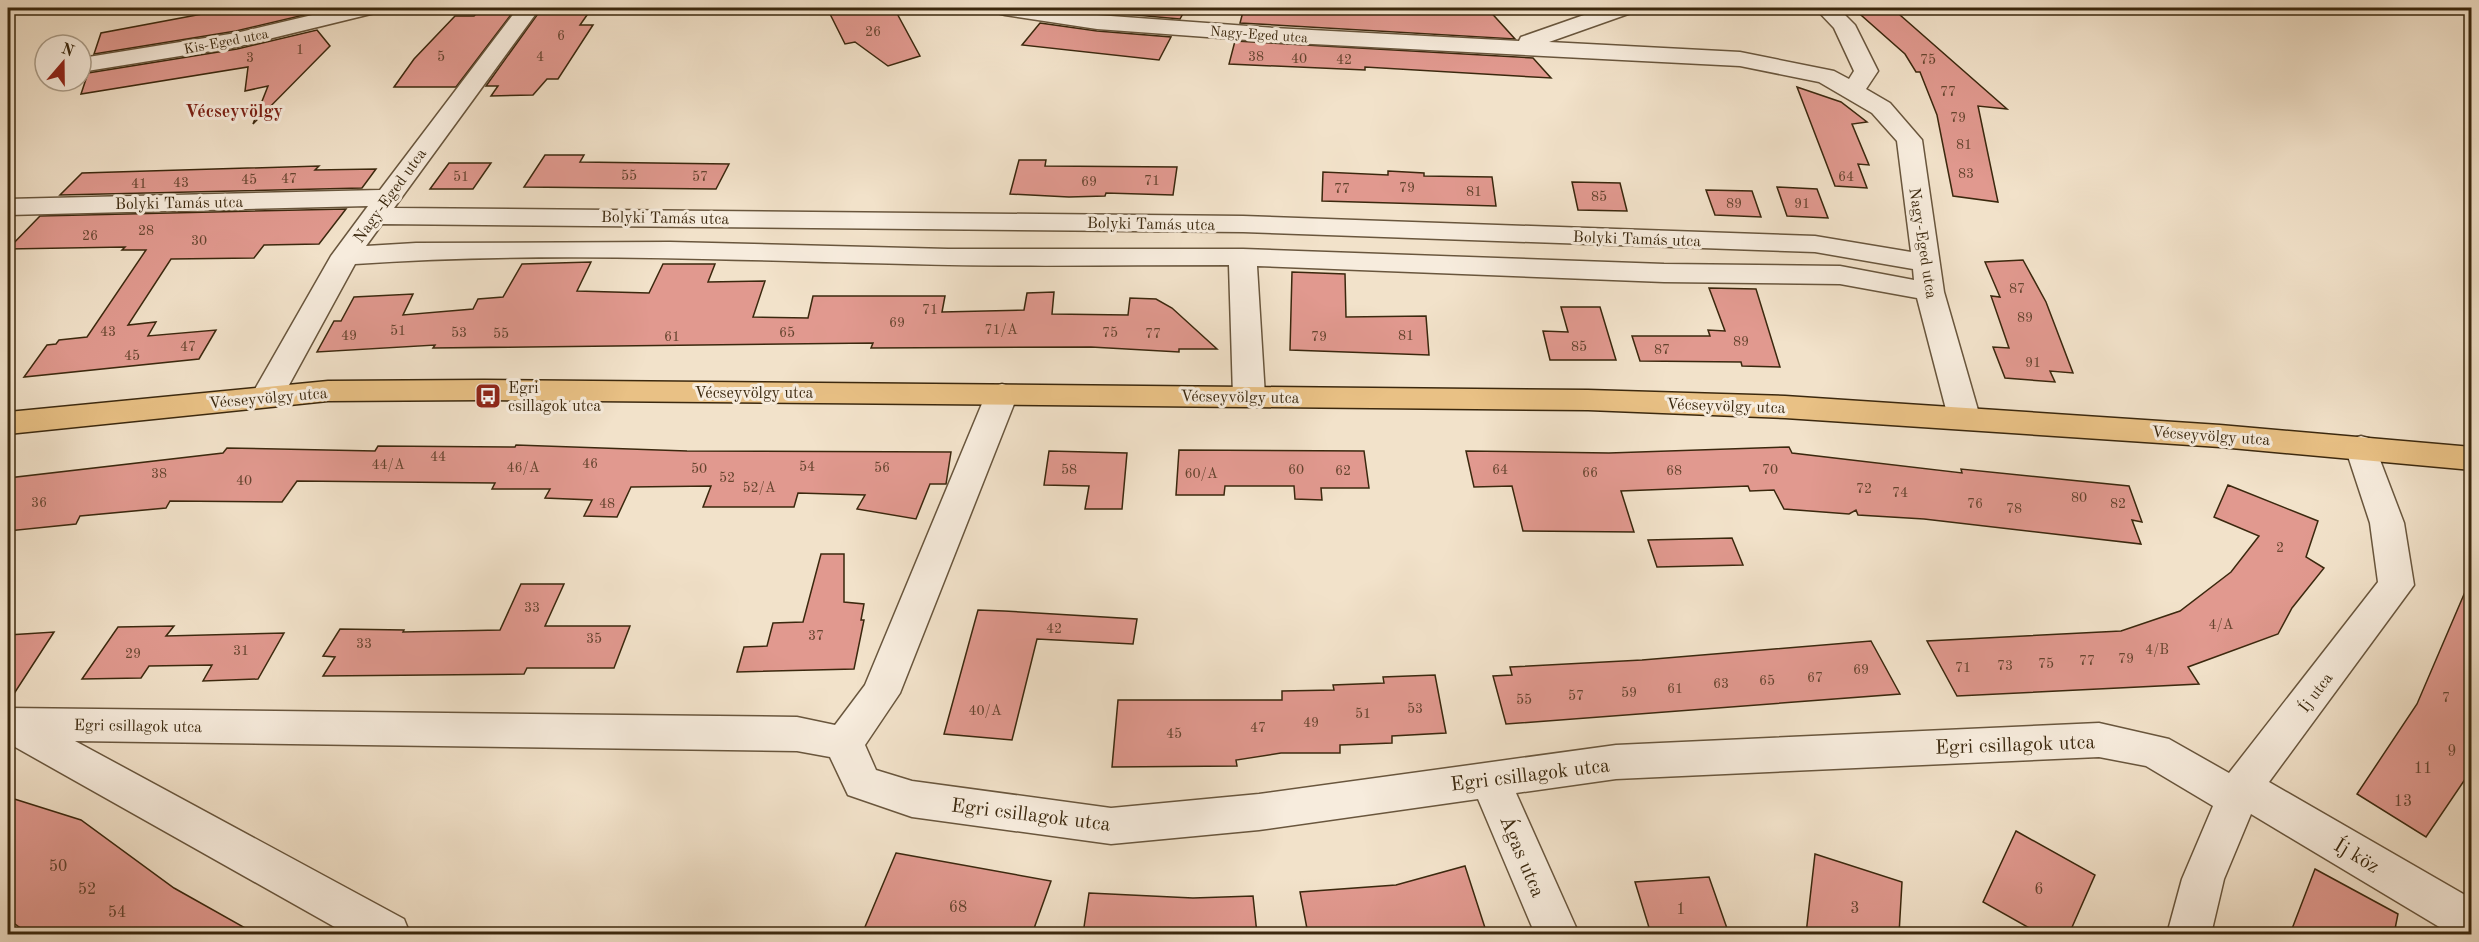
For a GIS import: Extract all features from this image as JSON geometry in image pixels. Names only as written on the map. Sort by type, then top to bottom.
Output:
[{"type":"main road","name":"Vécseyvölgy utca","points":[[8,423],[328,391],[1002,394],[1599,401],[1964,417],[2361,447],[2472,459]]},
{"type":"street","name":"Kis-Eged utca","points":[[93,63],[236,40],[367,8]]},
{"type":"street","name":"Nagy-Eged utca","points":[[267,396],[345,256],[530,8]]},
{"type":"street","name":"Nagy-Eged utca","points":[[1005,8],[1127,25],[1274,36],[1740,59],[1826,76],[1881,108],[1909,140],[1930,292],[1964,417]]},
{"type":"street","name":"Nagy-Eged utca","points":[[1515,47],[1623,8]]},
{"type":"street","points":[[1826,8],[1844,25],[1866,71],[1853,91]]},
{"type":"street","name":"Bolyki Tamás utca","points":[[8,207],[380,207],[1243,224],[1815,244],[1927,263]]},
{"type":"street","points":[[345,256],[416,251],[670,250],[948,257],[1243,257],[1664,273],[1840,274],[1930,292]]},
{"type":"street","points":[[1243,257],[1249,396]]},
{"type":"street","points":[[844,743],[881,693],[1002,394]]},
{"type":"street","name":"Íj utca","points":[[2188,934],[2203,879],[2239,792],[2396,585],[2387,523],[2361,447]]},
{"type":"street","name":"Egri csillagok utca","points":[[8,724],[797,734],[844,743],[862,783],[902,796],[1111,826],[1259,812],[1616,762],[2099,740],[2155,751],[2239,792]]},
{"type":"street","name":"Egri csillagok utca","points":[[8,724],[388,934]]},
{"type":"street","name":"Ágas utca","points":[[1489,778],[1557,934]]},
{"type":"street","name":"Íj köz","points":[[2239,792],[2472,923]]},
{"type":"building","points":[[234,8],[245,8],[247,14],[269,8],[298,8],[304,15],[236,31],[94,54],[101,33]]},
{"type":"building","points":[[482,8],[516,8],[456,87],[394,87],[414,59],[455,16],[474,16]]},
{"type":"building","points":[[542,8],[592,8],[580,25],[593,25],[558,79],[547,79],[533,95],[491,96],[498,86],[486,86]]},
{"type":"building","points":[[827,8],[894,8],[920,56],[888,66],[855,42],[845,44]]},
{"type":"building","points":[[1058,8],[1186,8],[1180,19]]},
{"type":"building","points":[[1244,8],[1487,8],[1515,39],[1240,23]]},
{"type":"building","points":[[1853,8],[1892,8],[2007,109],[1978,106],[1998,202],[1953,196],[1937,115],[1920,72],[1916,72],[1905,54]]},
{"type":"building","points":[[1040,23],[1097,31],[1171,37],[1159,60],[1022,45]]},
{"type":"building","points":[[317,30],[330,46],[253,124],[268,86],[245,91],[248,67],[93,92],[93,72],[237,49]]},
{"type":"building","points":[[1235,41],[1533,58],[1551,78],[1365,67],[1365,70],[1229,64]]},
{"type":"building","points":[[1797,87],[1841,102],[1867,122],[1852,124],[1869,165],[1858,164],[1867,188],[1835,186]]},
{"type":"building","points":[[545,155],[584,155],[580,162],[729,164],[716,189],[524,187]]},
{"type":"building","points":[[1019,160],[1046,160],[1045,166],[1177,167],[1173,195],[1106,193],[1105,196],[1069,197],[1010,194]]},
{"type":"building","points":[[449,163],[491,163],[473,189],[430,189]]},
{"type":"building","points":[[319,166],[315,170],[376,169],[362,188],[60,195],[82,173]]},
{"type":"building","points":[[1388,171],[1424,173],[1424,176],[1492,177],[1496,206],[1322,201],[1323,172],[1388,175]]},
{"type":"building","points":[[1572,182],[1620,183],[1627,211],[1578,210]]},
{"type":"building","points":[[1777,187],[1817,189],[1828,218],[1787,216]]},
{"type":"building","points":[[1706,190],[1752,191],[1761,217],[1715,215]]},
{"type":"building","points":[[346,209],[319,244],[264,245],[254,258],[171,259],[128,325],[156,322],[148,336],[216,330],[199,359],[24,377],[47,345],[56,344],[59,340],[87,337],[146,250],[122,250],[125,247],[8,249],[40,216]]},
{"type":"building","points":[[2023,260],[2046,302],[2073,373],[2050,371],[2055,382],[2005,378],[1993,347],[2009,348],[1991,296],[2000,297],[1985,262]]},
{"type":"building","points":[[591,262],[577,291],[649,293],[663,264],[715,264],[708,282],[765,281],[753,317],[808,318],[813,296],[945,296],[942,312],[1024,310],[1027,293],[1054,292],[1052,314],[1128,315],[1130,298],[1156,299],[1172,308],[1217,349],[1179,349],[1179,352],[1091,347],[871,348],[873,343],[433,348],[435,345],[317,352],[334,321],[341,321],[354,297],[413,294],[403,315],[473,309],[478,299],[503,297],[522,264]]},
{"type":"building","points":[[1292,272],[1345,274],[1346,317],[1426,316],[1429,355],[1290,350]]},
{"type":"building","points":[[1709,288],[1756,289],[1780,367],[1742,366],[1741,362],[1640,361],[1632,336],[1710,336],[1708,330],[1725,331]]},
{"type":"building","points":[[1561,307],[1600,307],[1616,360],[1550,360],[1543,331],[1568,332]]},
{"type":"building","points":[[516,445],[687,451],[951,452],[946,484],[930,484],[916,519],[857,509],[865,495],[798,493],[794,507],[703,507],[711,486],[631,487],[617,517],[584,516],[592,500],[545,498],[550,489],[492,489],[495,483],[297,481],[282,502],[170,501],[166,508],[80,516],[76,524],[8,531],[8,478],[223,453],[227,448],[375,451],[378,446],[515,447]]},
{"type":"building","points":[[1789,447],[1792,453],[1962,473],[1961,469],[2129,486],[2142,522],[2132,520],[2141,544],[1924,519],[1858,515],[1856,510],[1849,514],[1784,509],[1774,490],[1750,491],[1748,486],[1621,491],[1634,532],[1523,531],[1512,486],[1474,487],[1466,451],[1609,453]]},
{"type":"building","points":[[1179,450],[1364,451],[1369,488],[1321,488],[1322,500],[1295,499],[1294,486],[1225,486],[1224,495],[1176,495]]},
{"type":"building","points":[[1049,451],[1127,453],[1122,509],[1085,509],[1089,486],[1044,485]]},
{"type":"building","points":[[2228,485],[2318,521],[2306,557],[2324,568],[2292,608],[2278,634],[2188,667],[2199,684],[1957,696],[1927,641],[2121,631],[2180,611],[2231,572],[2259,536],[2214,517]]},
{"type":"building","points":[[1732,538],[1743,565],[1657,567],[1648,540]]},
{"type":"building","points":[[821,554],[844,554],[844,602],[864,604],[861,620],[864,620],[854,669],[737,672],[744,647],[767,646],[773,623],[803,622]]},
{"type":"building","points":[[2471,578],[2472,769],[2426,837],[2357,794],[2417,704]]},
{"type":"building","points":[[521,584],[564,584],[545,626],[630,626],[614,668],[527,668],[524,674],[323,676],[335,657],[323,656],[340,629],[404,630],[403,632],[500,630]]},
{"type":"building","points":[[978,610],[1137,619],[1133,644],[1037,639],[1012,740],[944,734]]},
{"type":"building","points":[[174,626],[166,636],[284,633],[258,679],[203,681],[212,665],[149,666],[141,678],[82,679],[118,627]]},
{"type":"building","points":[[54,632],[8,703],[8,635]]},
{"type":"building","points":[[1871,641],[1900,694],[1506,724],[1493,676],[1512,675],[1510,667],[1642,660]]},
{"type":"building","points":[[1435,675],[1446,733],[1392,736],[1392,743],[1340,745],[1340,753],[1281,753],[1236,760],[1237,766],[1112,767],[1118,700],[1282,700],[1282,691],[1334,690],[1333,685],[1384,683],[1383,677]]},
{"type":"building","points":[[8,797],[81,820],[174,888],[256,934],[29,934],[8,919]]},
{"type":"building","points":[[2016,831],[2095,875],[2069,934],[2040,934],[1983,902]]},
{"type":"building","points":[[896,853],[1051,881],[1032,934],[862,934]]},
{"type":"building","points":[[1815,854],[1902,882],[1899,934],[1806,934]]},
{"type":"building","points":[[1465,866],[1487,934],[1308,934],[1300,892],[1396,885]]},
{"type":"building","points":[[2315,869],[2398,914],[2394,934],[2290,934]]},
{"type":"building","points":[[1709,877],[1729,934],[1651,934],[1635,882]]},
{"type":"building","points":[[1089,893],[1193,898],[1253,896],[1257,934],[1083,934]]},
{"type":"place","name":"Egri csillagok utca","points":[[488,396]]},
{"type":"district","name":"Vécseyvölgy","points":[[234,111]]}]
